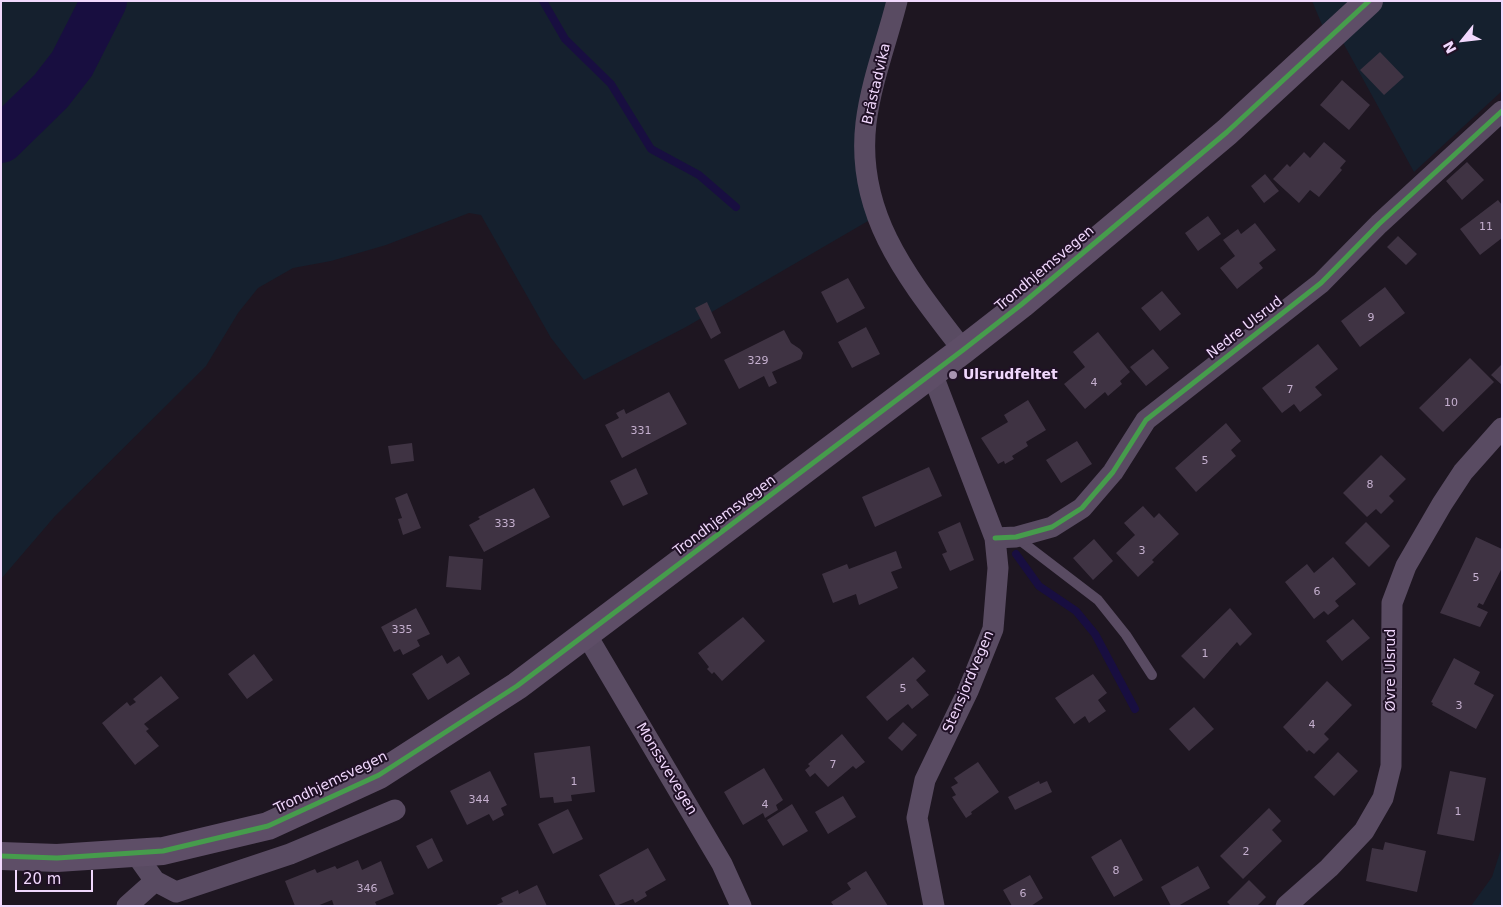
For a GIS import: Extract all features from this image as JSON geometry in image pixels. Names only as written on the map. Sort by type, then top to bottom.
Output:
[{"type":"main road","name":"Trondhjemsvegen","points":[[1,856],[58,858],[164,850],[268,826],[379,775],[517,686],[964,350],[1227,132],[1369,1]]},
{"type":"street","name":"Bråstadvika","points":[[897,1],[866,122],[864,165],[875,212],[900,264],[964,350]]},
{"type":"street","name":"Nedre Ulsrud","points":[[995,538],[1016,537],[1052,527],[1082,508],[1113,472],[1146,420],[1321,283],[1379,224],[1502,111]]},
{"type":"street","name":"Stensjordvegen","points":[[932,373],[995,538],[998,568],[993,629],[968,691],[925,780],[917,818],[934,906]]},
{"type":"street","name":"Øvre Ulsrud","points":[[1286,906],[1329,868],[1364,831],[1383,798],[1392,766],[1392,603],[1406,566],[1462,472],[1502,428]]},
{"type":"street","name":"Monssvevegen","points":[[586,634],[722,864],[741,906]]},
{"type":"street","points":[[135,853],[155,881],[176,892],[290,854],[396,810]]},
{"type":"street","points":[[127,906],[155,881]]},
{"type":"lane","points":[[1016,537],[1098,600],[1126,635],[1152,675]]},
{"type":"shaded area","points":[[1,1],[892,1],[864,91],[880,214],[686,327],[584,380],[551,338],[481,215],[469,213],[386,245],[331,261],[293,268],[258,288],[238,313],[206,366],[55,516],[1,579]]},
{"type":"shaded area","points":[[1312,1],[1502,1],[1502,91],[1414,172],[1341,39],[1323,27]]},
{"type":"shaded area","points":[[1502,846],[1502,906],[1471,906],[1492,877]]},
{"type":"building","points":[[1380,52],[1404,77],[1384,95],[1360,70]]},
{"type":"building","points":[[1342,80],[1370,105],[1349,130],[1320,105]]},
{"type":"building","points":[[1324,142],[1346,161],[1340,168],[1342,170],[1319,197],[1310,190],[1299,203],[1273,179],[1287,164],[1290,167],[1304,152],[1310,158]]},
{"type":"building","points":[[1467,162],[1484,180],[1462,200],[1446,181]]},
{"type":"building","points":[[1265,174],[1279,191],[1264,203],[1251,186]]},
{"type":"building","points":[[1498,200],[1502,205],[1502,238],[1480,255],[1460,229]]},
{"type":"building","points":[[1208,216],[1221,234],[1198,251],[1185,233]]},
{"type":"building","points":[[1255,223],[1276,250],[1259,263],[1263,268],[1237,289],[1220,268],[1235,256],[1223,240],[1238,229],[1241,234]]},
{"type":"building","points":[[1398,236],[1417,254],[1406,265],[1387,247]]},
{"type":"building","points":[[848,278],[865,308],[837,323],[821,292]]},
{"type":"building","points":[[1385,287],[1405,313],[1360,347],[1341,321]]},
{"type":"building","points":[[1162,291],[1181,314],[1160,331],[1141,308]]},
{"type":"building","points":[[707,302],[721,333],[711,339],[695,308]]},
{"type":"building","points":[[866,327],[880,354],[852,368],[838,342]]},
{"type":"building","points":[[784,330],[791,343],[803,353],[801,359],[772,372],[777,383],[769,387],[764,376],[739,389],[724,360]]},
{"type":"building","points":[[1098,332],[1130,372],[1120,381],[1122,384],[1108,396],[1105,392],[1085,409],[1064,384],[1085,367],[1073,352]]},
{"type":"building","points":[[1318,344],[1338,369],[1315,387],[1322,395],[1300,412],[1294,404],[1282,413],[1262,388]]},
{"type":"building","points":[[1153,349],[1169,368],[1146,386],[1130,367]]},
{"type":"building","points":[[1470,358],[1494,382],[1443,432],[1419,408]]},
{"type":"building","points":[[1502,364],[1502,385],[1491,375]]},
{"type":"building","points":[[669,392],[687,424],[622,458],[605,425],[619,418],[616,413],[624,409],[626,414]]},
{"type":"building","points":[[1028,400],[1046,430],[1026,442],[1028,446],[1012,456],[1014,459],[1005,464],[1004,461],[998,464],[981,438],[1008,422],[1004,415]]},
{"type":"building","points":[[1226,423],[1241,441],[1231,450],[1236,456],[1196,492],[1175,468]]},
{"type":"building","points":[[1077,441],[1092,464],[1061,483],[1046,460]]},
{"type":"building","points":[[412,443],[414,461],[391,464],[388,446]]},
{"type":"building","points":[[1381,455],[1406,479],[1389,496],[1394,501],[1381,514],[1376,509],[1367,517],[1343,493]]},
{"type":"building","points":[[929,467],[942,496],[875,527],[862,497]]},
{"type":"building","points":[[636,468],[648,494],[623,506],[610,481]]},
{"type":"building","points":[[534,488],[550,517],[484,552],[469,525],[480,519],[478,517]]},
{"type":"building","points":[[407,493],[421,528],[403,535],[398,519],[402,518],[395,498]]},
{"type":"building","points":[[1143,506],[1154,518],[1159,513],[1179,534],[1152,560],[1154,562],[1138,577],[1116,553],[1135,535],[1124,523]]},
{"type":"building","points":[[960,522],[974,560],[950,571],[942,554],[947,552],[938,532]]},
{"type":"building","points":[[1366,522],[1390,546],[1369,567],[1345,543]]},
{"type":"building","points":[[1476,537],[1502,549],[1502,568],[1483,605],[1479,603],[1477,607],[1488,612],[1480,627],[1440,613]]},
{"type":"building","points":[[1094,539],[1113,561],[1093,580],[1073,558]]},
{"type":"building","points":[[896,551],[902,568],[891,572],[898,588],[859,605],[856,594],[833,603],[822,574],[847,564],[849,569]]},
{"type":"building","points":[[449,556],[483,559],[481,590],[446,587]]},
{"type":"building","points":[[1333,557],[1356,584],[1335,601],[1339,606],[1328,615],[1324,611],[1314,619],[1285,582],[1307,564],[1314,573]]},
{"type":"building","points":[[416,608],[430,634],[417,640],[420,646],[403,655],[400,649],[394,652],[381,627]]},
{"type":"building","points":[[1230,608],[1252,634],[1240,646],[1237,642],[1204,679],[1181,656]]},
{"type":"building","points":[[743,617],[765,641],[722,681],[714,672],[712,674],[707,669],[709,667],[698,653]]},
{"type":"building","points":[[1353,619],[1370,638],[1342,661],[1326,641]]},
{"type":"building","points":[[254,654],[273,680],[247,699],[228,674]]},
{"type":"building","points":[[442,655],[447,664],[459,656],[470,674],[428,700],[412,674]]},
{"type":"building","points":[[913,657],[926,671],[916,680],[929,695],[912,709],[908,704],[887,721],[866,697]]},
{"type":"building","points":[[1454,658],[1480,672],[1474,684],[1494,695],[1476,729],[1432,705],[1433,703],[1431,702]]},
{"type":"building","points":[[1093,674],[1107,693],[1098,700],[1106,711],[1089,723],[1085,716],[1074,724],[1055,698]]},
{"type":"building","points":[[161,676],[179,698],[144,724],[149,729],[146,731],[159,746],[135,765],[102,723],[127,702],[130,706],[136,702],[133,699]]},
{"type":"building","points":[[1327,681],[1352,705],[1324,734],[1329,739],[1314,754],[1309,750],[1307,752],[1283,727]]},
{"type":"building","points":[[1194,707],[1214,729],[1189,751],[1169,729]]},
{"type":"building","points":[[903,722],[917,735],[902,751],[888,738]]},
{"type":"building","points":[[842,734],[865,762],[856,769],[853,766],[828,787],[815,773],[810,777],[805,770],[810,766],[808,764]]},
{"type":"building","points":[[590,746],[595,792],[571,795],[572,801],[554,803],[553,797],[540,798],[534,753]]},
{"type":"building","points":[[1338,752],[1358,771],[1334,796],[1314,777]]},
{"type":"building","points":[[978,762],[999,792],[971,812],[972,814],[966,818],[952,797],[956,795],[951,787],[958,783],[954,778]]},
{"type":"building","points":[[764,768],[783,800],[776,805],[778,810],[765,818],[763,813],[743,825],[724,792]]},
{"type":"building","points":[[490,771],[507,805],[501,808],[504,815],[493,821],[489,814],[467,825],[450,791]]},
{"type":"building","points":[[1450,771],[1486,778],[1474,841],[1437,834]]},
{"type":"building","points":[[1039,781],[1040,784],[1047,781],[1052,792],[1015,810],[1008,797]]},
{"type":"building","points":[[843,796],[856,817],[828,834],[815,812]]},
{"type":"building","points":[[792,804],[808,831],[783,846],[767,820]]},
{"type":"building","points":[[1269,808],[1281,821],[1272,830],[1282,841],[1243,879],[1220,856]]},
{"type":"building","points":[[568,809],[583,839],[553,854],[538,824]]},
{"type":"building","points":[[432,838],[443,861],[428,869],[416,846]]},
{"type":"building","points":[[1121,839],[1143,880],[1114,897],[1091,857]]},
{"type":"building","points":[[1385,842],[1426,851],[1417,892],[1366,881],[1372,848],[1383,850]]},
{"type":"building","points":[[648,848],[666,880],[645,892],[647,896],[635,903],[633,899],[616,906],[599,875]]},
{"type":"building","points":[[358,860],[362,870],[381,861],[394,894],[375,902],[377,906],[334,906],[332,900],[317,906],[295,906],[285,881],[315,869],[317,873],[335,866],[337,869]]},
{"type":"building","points":[[1198,866],[1210,888],[1178,906],[1171,906],[1161,887]]},
{"type":"building","points":[[866,871],[888,906],[834,906],[831,902],[851,889],[847,883]]},
{"type":"building","points":[[1030,875],[1043,898],[1031,906],[1012,906],[1003,890]]},
{"type":"building","points":[[1249,880],[1266,897],[1257,906],[1231,906],[1227,902]]},
{"type":"building","points":[[537,885],[547,906],[494,906],[503,902],[501,898],[518,890],[519,894]]},
{"type":"waterway","points":[[1,140],[51,91],[72,64],[104,1]]},
{"type":"waterway","points":[[543,1],[565,39],[611,84],[651,149],[699,175],[736,207]]},
{"type":"waterway","points":[[1016,554],[1039,586],[1076,611],[1095,634],[1135,709]]},
{"type":"cycle path","points":[[1,856],[57,858],[163,851],[268,826],[379,775],[517,686],[1022,304],[1227,132],[1369,1]]},
{"type":"cycle path","points":[[995,538],[1016,537],[1052,527],[1082,508],[1113,472],[1146,420],[1321,283],[1379,224],[1502,111]]},
{"type":"place","name":"Ulsrudfeltet","points":[[953,375]]}]
